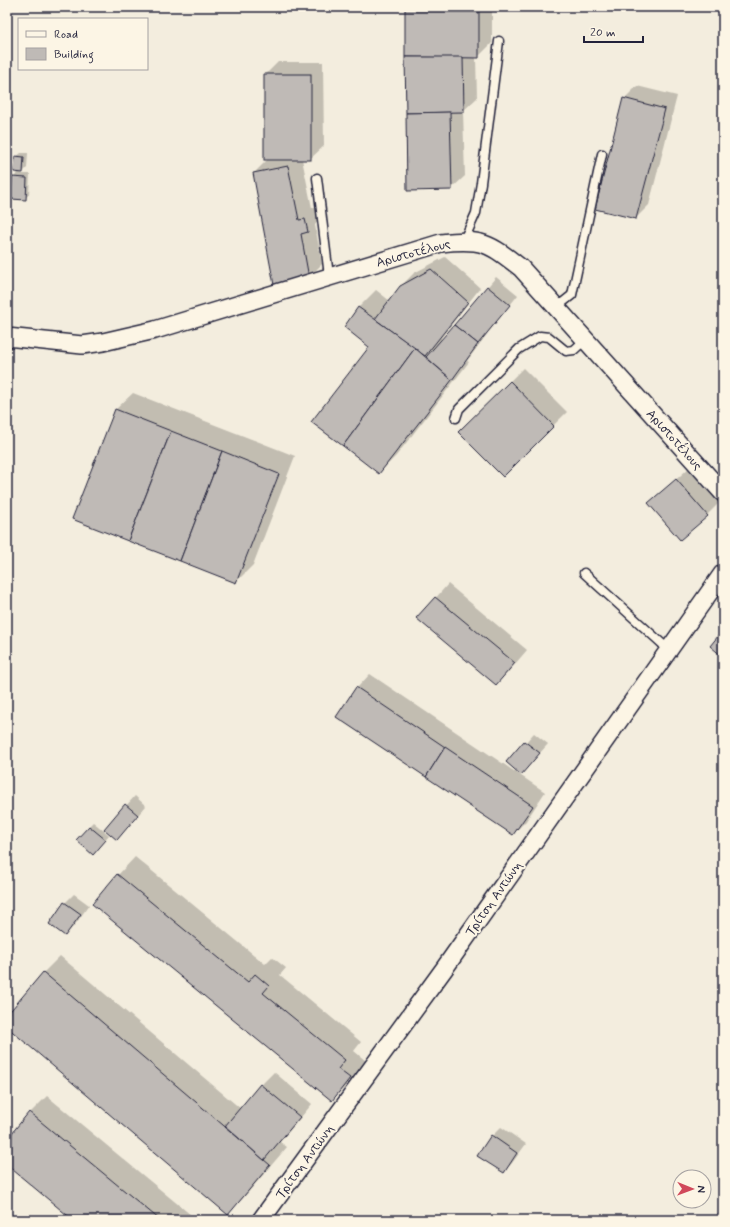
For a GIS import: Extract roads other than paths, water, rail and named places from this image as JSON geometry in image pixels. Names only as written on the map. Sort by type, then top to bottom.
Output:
[{"type":"street","name":"Αριστοτέλους","points":[[7,337],[82,345],[103,342],[155,330],[441,243],[464,240],[482,242],[496,248],[521,268],[586,338],[723,493]]},
{"type":"street","name":"Τρίτση Αντώνη","points":[[261,1220],[444,969],[723,573]]},
{"type":"lane","points":[[464,240],[476,213],[499,41]]},
{"type":"lane","points":[[557,307],[572,294],[602,154]]},
{"type":"lane","points":[[317,178],[329,276]]},
{"type":"lane","points":[[456,418],[459,409],[519,349],[540,336],[549,337],[566,352],[574,350],[586,338]]},
{"type":"lane","points":[[584,573],[669,650]]}]
